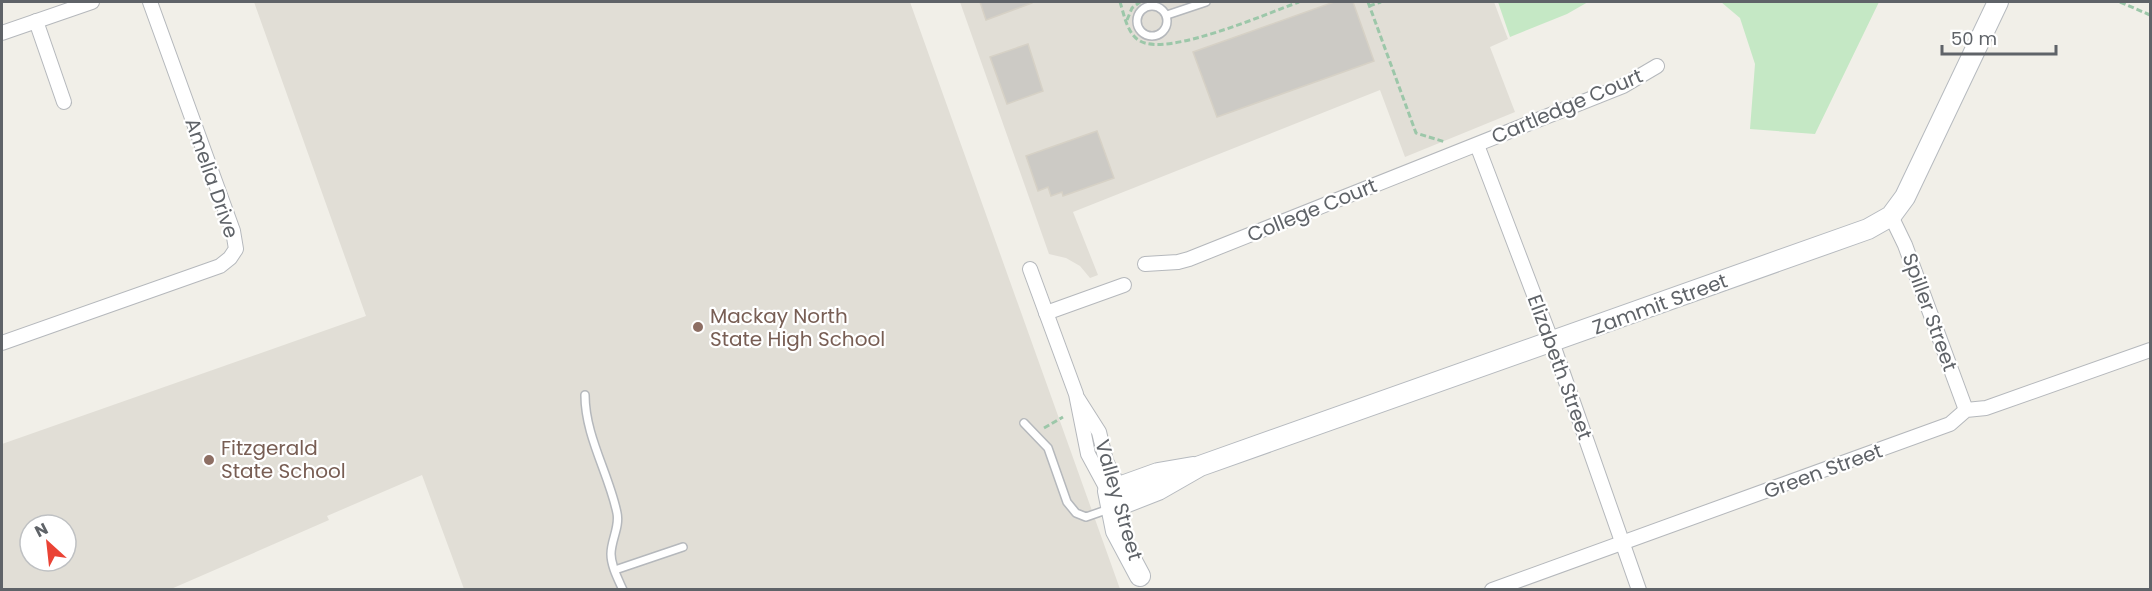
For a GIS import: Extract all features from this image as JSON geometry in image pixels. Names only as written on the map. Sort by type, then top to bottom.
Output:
[{"type":"street","points":[[2,33],[92,2]]},
{"type":"street","name":"Amelia Drive","points":[[2,343],[220,266],[236,249],[232,231],[150,2]]},
{"type":"street","name":"Zammit Street","points":[[1115,497],[1165,471],[1200,466],[1868,229],[1891,216],[1905,197],[1998,2]]},
{"type":"street","points":[[36,21],[64,102]]},
{"type":"street","name":"Cartledge Court","points":[[1477,145],[1627,84],[1657,66]]},
{"type":"street","name":"College Court","points":[[1145,264],[1189,259],[1477,145]]},
{"type":"street","name":"Elizabeth Street","points":[[1477,145],[1551,342],[1639,590]]},
{"type":"street","name":"Spiller Street","points":[[1891,216],[1905,244],[1966,410]]},
{"type":"street","name":"Valley Street","points":[[1030,269],[1076,394],[1099,432],[1115,497],[1116,531],[1142,583]]},
{"type":"street","points":[[1046,313],[1124,285]]},
{"type":"street","name":"Green Street","points":[[1492,590],[1950,424],[1966,410],[1986,408],[2151,350]]},
{"type":"lane","points":[[1167,15],[1206,2]]},
{"type":"lane","points":[[1148,7],[1161,9],[1167,15],[1167,24],[1159,35],[1146,35],[1137,25],[1140,12],[1148,7]]},
{"type":"lane","points":[[585,395],[585,406],[618,516],[611,553],[623,590]]},
{"type":"lane","points":[[1024,423],[1050,451],[1067,502],[1072,510],[1086,517],[1115,497]]},
{"type":"lane","points":[[615,570],[683,547]]},
{"type":"path","points":[[1120,2],[1134,36],[1140,41],[1162,45],[1190,40],[1299,2]]},
{"type":"path","points":[[1127,22],[1132,8],[1140,2]]},
{"type":"path","points":[[1381,2],[1369,4],[1416,133],[1447,143]]},
{"type":"path","points":[[2120,2],[2151,15]]},
{"type":"path","points":[[1035,435],[1063,417]]},
{"type":"shaded area","name":"Mackay North State High School","points":[[254,2],[910,2],[1120,589],[464,589],[422,475],[327,516],[329,520],[171,589],[2,589],[2,444],[366,316]]},
{"type":"shaded area","points":[[960,2],[1494,2],[1508,39],[1490,47],[1515,112],[1405,157],[1380,90],[1073,212],[1098,275],[1090,278],[1080,266],[1066,258],[1049,254]]},
{"type":"green space","points":[[1498,2],[1588,2],[1567,14],[1510,37]]},
{"type":"green space","points":[[1721,2],[1879,2],[1815,134],[1750,129],[1755,64],[1740,18]]},
{"type":"building","points":[[980,2],[1032,2],[1032,3],[986,20]]},
{"type":"building","points":[[1334,2],[1353,2],[1374,61],[1217,117],[1193,52]]},
{"type":"building","points":[[1028,44],[1043,91],[1007,104],[990,57]]},
{"type":"building","points":[[1097,131],[1114,178],[1063,196],[1062,192],[1051,196],[1048,187],[1038,191],[1026,156]]},
{"type":"place","name":"Mackay North State High School","points":[[698,327]]},
{"type":"place","name":"Fitzgerald State School","points":[[209,460]]}]
